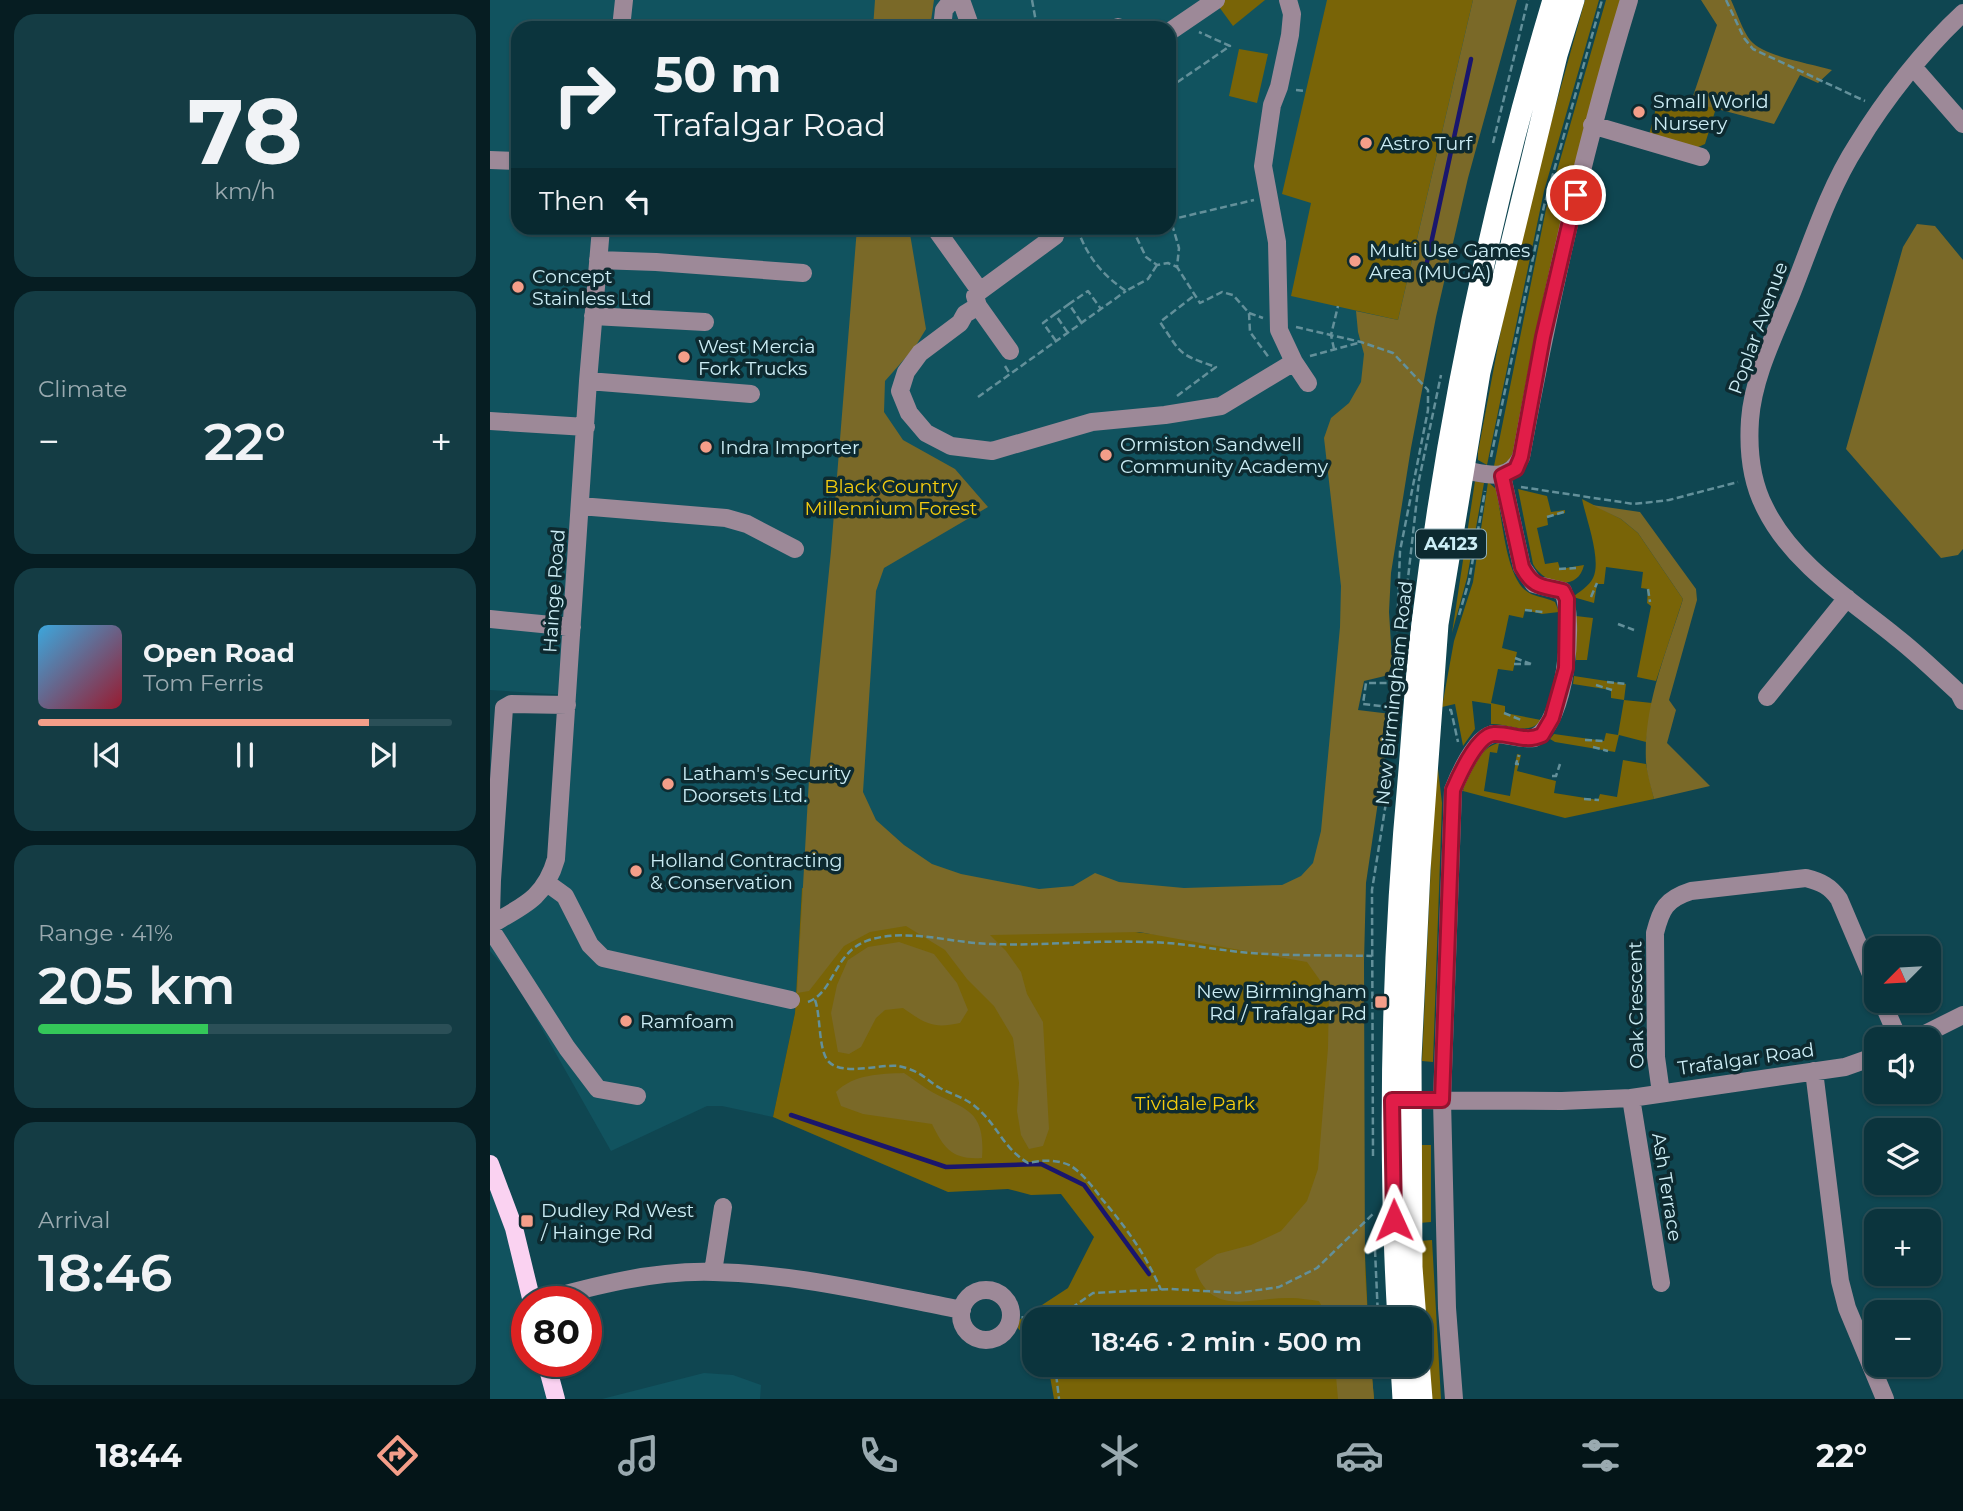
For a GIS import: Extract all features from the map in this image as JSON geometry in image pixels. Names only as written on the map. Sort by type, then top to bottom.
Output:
[{"type":"highway","name":"New Birmingham Road","points":[[1398,1307],[1402,1100],[1400,859],[1422,623],[1462,369],[1486,257],[1553,0]]},
{"type":"highway","name":"New Birmingham Road","points":[[1415,1307],[1402,1100],[1438,624],[1479,372],[1557,55],[1574,0]]},
{"type":"highway","points":[[1402,1377],[1403,1399]]},
{"type":"highway","points":[[1420,1377],[1422,1399]]},
{"type":"main road","points":[[490,1164],[514,1228],[530,1286]]},
{"type":"main road","points":[[550,1377],[556,1399]]},
{"type":"street","points":[[622,21],[624,0]]},
{"type":"street","points":[[943,21],[944,10],[952,0]]},
{"type":"street","points":[[961,0],[968,21]]},
{"type":"street","points":[[1176,27],[1216,0]]},
{"type":"street","points":[[1288,0],[1292,14],[1290,35],[1279,87],[1272,105],[1263,166],[1277,242],[1279,330],[1301,359],[1308,383]]},
{"type":"street","points":[[1463,470],[1498,478],[1516,469],[1521,457],[1543,337],[1592,125],[1629,0]]},
{"type":"street","name":"Poplar Avenue","points":[[1962,694],[1810,566],[1782,536],[1764,507],[1754,478],[1749,447],[1750,418],[1764,362],[1837,181],[1880,110],[1944,30],[1963,13]]},
{"type":"street","points":[[1914,68],[1963,124]]},
{"type":"street","points":[[1592,125],[1701,157]]},
{"type":"street","points":[[490,160],[511,161]]},
{"type":"street","name":"Hainge Road","points":[[491,926],[530,903],[547,883],[556,859],[600,235]]},
{"type":"street","points":[[939,235],[1010,351]]},
{"type":"street","points":[[1055,236],[979,299],[960,323],[920,353],[906,372],[900,391],[909,413],[926,433],[951,446],[992,451],[1092,422],[1221,406],[1301,359]]},
{"type":"street","points":[[598,260],[803,273]]},
{"type":"street","points":[[593,316],[705,322]]},
{"type":"street","points":[[588,381],[751,394]]},
{"type":"street","points":[[490,421],[586,427]]},
{"type":"street","points":[[1454,1399],[1447,1308],[1442,1100],[1453,790],[1481,740],[1495,734],[1527,739],[1542,735],[1552,718],[1566,668],[1567,599],[1563,591],[1534,584],[1527,576],[1522,567],[1498,478]]},
{"type":"street","points":[[580,506],[726,518],[747,524],[795,549]]},
{"type":"street","points":[[1767,697],[1847,598]]},
{"type":"street","points":[[490,620],[572,627]]},
{"type":"street","points":[[567,705],[511,704],[504,708],[491,926],[567,1048],[598,1089],[637,1096]]},
{"type":"street","name":"Oak Crescent","points":[[1661,1093],[1656,1057],[1656,933],[1659,916],[1676,896],[1691,891],[1806,878],[1821,882],[1832,889],[1839,899],[1864,958]]},
{"type":"street","points":[[547,883],[565,896],[590,945],[603,958],[791,1000]]},
{"type":"street","points":[[1939,1027],[1963,1015]]},
{"type":"street","name":"Trafalgar Road","points":[[1402,1100],[1562,1101],[1631,1098],[1845,1067],[1864,1060]]},
{"type":"street","points":[[1814,1071],[1840,1281],[1847,1308],[1884,1398]]},
{"type":"street","name":"Ash Terrace","points":[[1631,1098],[1661,1283]]},
{"type":"street","points":[[713,1272],[723,1207]]},
{"type":"street","points":[[592,1286],[638,1278],[713,1272],[841,1284],[962,1310]]},
{"type":"street","points":[[986,1290],[1002,1296],[1011,1310],[1011,1318],[1004,1333],[998,1338],[982,1340],[968,1333],[961,1318],[962,1310],[970,1296],[986,1290]]},
{"type":"path","points":[[1032,0],[1036,21]]},
{"type":"path","points":[[1602,0],[1544,206],[1498,478],[1634,504],[1669,500],[1754,478]]},
{"type":"path","points":[[1726,0],[1744,38],[1753,49],[1766,57],[1802,70],[1880,110]]},
{"type":"path","points":[[1176,83],[1230,46],[1198,31]]},
{"type":"path","points":[[1176,219],[1261,198]]},
{"type":"path","points":[[1080,235],[1090,256],[1107,278],[1126,291]]},
{"type":"path","points":[[1136,235],[1146,257],[1157,265],[1168,263],[1177,267],[1200,303],[1222,292],[1233,295],[1249,313],[1393,353],[1429,390],[1428,410],[1400,551],[1396,660],[1390,683],[1366,682],[1363,704]]},
{"type":"path","points":[[1175,235],[1179,247],[1177,267]]},
{"type":"path","points":[[978,397],[1126,291],[1148,279],[1157,265]]},
{"type":"path","points":[[1056,341],[1043,323],[1069,304],[1088,291],[1101,309]]},
{"type":"path","points":[[1149,416],[1216,367],[1186,357],[1176,348],[1160,322],[1195,295]]},
{"type":"path","points":[[1069,304],[1082,323]]},
{"type":"path","points":[[1334,349],[1331,335],[1338,306]]},
{"type":"path","points":[[1249,313],[1250,332],[1276,366]]},
{"type":"path","points":[[1055,314],[1068,333]]},
{"type":"path","points":[[1301,359],[1361,342]]},
{"type":"path","points":[[1547,517],[1564,512]]},
{"type":"path","points":[[1559,569],[1576,568]]},
{"type":"path","points":[[1591,597],[1597,583]]},
{"type":"path","points":[[1648,589],[1650,602]]},
{"type":"path","points":[[1525,610],[1543,612]]},
{"type":"path","points":[[1618,624],[1634,630]]},
{"type":"path","points":[[1514,664],[1531,664],[1515,658]]},
{"type":"path","points":[[1607,682],[1626,684]]},
{"type":"path","points":[[1595,685],[1612,691]]},
{"type":"path","points":[[1451,710],[1459,744],[1468,761]]},
{"type":"path","points":[[1504,713],[1521,720]]},
{"type":"path","points":[[1585,740],[1604,741]]},
{"type":"path","points":[[1592,747],[1608,751]]},
{"type":"path","points":[[1518,764],[1520,752]]},
{"type":"path","points":[[1552,776],[1556,776],[1560,764]]},
{"type":"path","points":[[1584,799],[1599,800]]},
{"type":"path","points":[[1373,1157],[1372,890],[1385,803]]},
{"type":"path","points":[[791,1000],[805,1003],[815,1000],[840,960],[853,948],[869,940],[899,936],[991,944],[1146,942],[1214,947],[1249,953],[1372,956]]},
{"type":"path","points":[[815,1000],[824,1052],[829,1061],[851,1068],[898,1066],[919,1073],[978,1109],[1012,1154],[1028,1163],[1045,1160],[1070,1166],[1092,1186],[1121,1220],[1149,1261],[1161,1290]]},
{"type":"path","points":[[1074,1307],[1093,1293],[1161,1290],[1237,1293],[1279,1287],[1317,1268],[1377,1211],[1376,1220]]},
{"type":"path","points":[[1011,1318],[1022,1318]]},
{"type":"path","points":[[1056,1377],[1059,1399]]},
{"type":"shaded area","name":"Ormiston Sandwell Community Academy","points":[[490,0],[1481,0],[1347,694],[1351,958],[802,889],[795,1013],[773,1117],[722,1106],[707,1106],[611,1151],[512,976],[490,951],[490,925],[552,873],[567,695],[490,690]]},
{"type":"shaded area","points":[[490,1164],[523,1286],[511,1286],[511,1377],[550,1377],[556,1399],[490,1399]]},
{"type":"shaded area","points":[[704,1373],[733,1375],[761,1385],[760,1399],[602,1399]]},
{"type":"green space","points":[[875,0],[934,0],[931,21],[874,21]]},
{"type":"green space","points":[[1214,0],[1265,0],[1233,26]]},
{"type":"green space","name":"Astro Turf","points":[[1327,0],[1473,0],[1398,320],[1291,296],[1311,203],[1282,194]]},
{"type":"green space","name":"Black Country Millennium Forest","points":[[1473,0],[1517,0],[1468,178],[1436,317],[1411,448],[1391,573],[1389,612],[1392,660],[1389,675],[1364,681],[1358,710],[1391,714],[1366,883],[1364,961],[1367,1307],[1322,1307],[1319,1301],[1291,1298],[1234,1302],[1211,1294],[1202,1284],[1195,1269],[1217,1254],[1251,1245],[1281,1231],[1307,1201],[1318,1169],[1328,1048],[1329,993],[1307,962],[1139,932],[990,935],[1021,972],[1027,994],[1043,1022],[1049,1129],[1043,1146],[1029,1149],[1021,1135],[1017,1111],[1019,1083],[1013,1038],[994,1006],[967,979],[945,950],[906,926],[870,932],[844,946],[809,991],[797,993],[810,761],[831,551],[856,235],[910,235],[926,329],[915,347],[885,381],[884,412],[903,440],[955,469],[988,507],[884,568],[876,591],[863,792],[876,820],[904,845],[932,864],[961,874],[1039,889],[1073,886],[1095,873],[1119,882],[1184,888],[1282,885],[1301,876],[1313,863],[1321,831],[1340,627],[1341,586],[1324,438],[1331,418],[1349,403],[1361,382],[1364,354],[1356,311],[1398,320]]},
{"type":"green space","points":[[1585,0],[1599,0],[1544,191],[1487,465],[1478,460],[1478,452],[1510,282]]},
{"type":"green space","points":[[1606,0],[1624,0],[1513,453],[1509,460],[1500,466],[1494,466],[1546,209]]},
{"type":"green space","points":[[1701,0],[1731,0],[1750,40],[1766,51],[1832,70],[1818,83],[1800,75],[1774,124],[1691,102],[1717,25]]},
{"type":"green space","points":[[1239,49],[1268,54],[1257,103],[1229,96]]},
{"type":"green space","points":[[1660,93],[1716,108],[1705,144],[1696,148],[1649,135]]},
{"type":"green space","points":[[1917,224],[1935,226],[1963,260],[1963,549],[1958,555],[1941,558],[1846,449],[1903,247]]},
{"type":"green space","points":[[1475,481],[1484,483],[1467,578],[1452,633]]},
{"type":"green space","points":[[1488,482],[1496,489],[1505,543],[1518,582],[1535,596],[1555,602],[1559,612],[1542,614],[1525,610],[1523,618],[1509,615],[1502,648],[1517,652],[1513,671],[1498,669],[1491,703],[1505,706],[1505,713],[1541,720],[1530,728],[1491,724],[1491,704],[1472,701],[1475,729],[1463,746],[1455,704],[1442,707],[1454,641],[1473,582]]},
{"type":"green space","points":[[1518,489],[1547,496],[1551,512],[1565,510],[1565,513],[1547,517],[1548,525],[1537,528],[1545,564],[1558,562],[1560,569],[1584,565],[1575,579],[1568,582],[1552,580],[1544,577],[1533,564]]},
{"type":"green space","points":[[1582,499],[1621,519],[1638,533],[1683,599],[1656,681],[1637,677],[1651,606],[1647,603],[1648,589],[1641,588],[1643,572],[1606,567],[1604,584],[1597,584],[1594,603],[1573,597],[1593,578],[1596,561]]},
{"type":"green space","points":[[1592,505],[1640,512],[1696,589],[1697,600],[1669,700],[1676,710],[1667,743],[1710,786],[1654,799],[1646,762],[1648,720],[1657,679],[1683,599],[1638,533],[1621,519]]},
{"type":"green space","points":[[1576,616],[1593,618],[1587,660],[1576,660]]},
{"type":"green space","points":[[1574,676],[1626,684],[1624,700],[1611,698],[1611,690],[1573,684]]},
{"type":"green space","points":[[1624,700],[1652,703],[1646,742],[1619,735],[1615,752],[1550,739],[1554,734],[1604,741],[1606,733],[1618,735]]},
{"type":"green space","points":[[1499,743],[1497,753],[1490,752],[1484,791],[1510,796],[1517,754],[1521,755],[1517,771],[1556,781],[1554,793],[1598,800],[1600,794],[1617,797],[1623,760],[1646,764],[1654,799],[1565,818],[1463,791],[1467,777],[1480,755]]},
{"type":"green space","points":[[1436,752],[1442,803],[1433,1062],[1422,1061]]},
{"type":"green space","name":"Tividale Park","points":[[802,888],[937,908],[1351,958],[1367,1307],[1039,1307],[1068,1288],[1094,1237],[1061,1194],[1031,1195],[1008,1189],[948,1192],[773,1117],[795,1013]]},
{"type":"green space","points":[[899,942],[934,954],[957,983],[968,1010],[960,1023],[936,1025],[903,1008],[885,1010],[876,1018],[861,1047],[849,1054],[838,1052],[831,1013],[837,985],[848,960],[868,947]]},
{"type":"green space","points":[[904,1073],[927,1089],[961,1106],[976,1119],[982,1141],[982,1158],[964,1157],[951,1151],[932,1124],[863,1114],[841,1106],[836,1092],[843,1086],[868,1076]]},
{"type":"green space","points":[[1418,1145],[1431,1145],[1431,1222],[1419,1223]]},
{"type":"green space","points":[[1432,1240],[1441,1399],[1428,1399],[1427,1377],[1432,1377],[1432,1307],[1423,1307],[1419,1241]]},
{"type":"green space","name":"Tividale Park","points":[[1022,1318],[1022,1333],[1018,1328]]},
{"type":"green space","points":[[1050,1377],[1372,1377],[1374,1399],[1054,1399]]},
{"type":"green space","points":[[1336,1377],[1372,1377],[1374,1399],[1338,1399]]},
{"type":"waterway","points":[[1424,276],[1471,59]]},
{"type":"waterway","points":[[791,1115],[946,1167],[1041,1164],[1084,1185],[1149,1274]]},
{"type":"place","name":"Small World Nursery","points":[[1639,112]]},
{"type":"place","name":"Astro Turf","points":[[1366,143]]},
{"type":"place","name":"Multi Use Games Area (MUGA)","points":[[1355,261]]},
{"type":"place","name":"Concept Stainless Ltd","points":[[518,287]]},
{"type":"place","name":"West Mercia Fork Trucks","points":[[684,357]]},
{"type":"place","name":"Indra Importer","points":[[706,447]]},
{"type":"place","name":"Ormiston Sandwell Community Academy","points":[[1106,455]]},
{"type":"place","name":"Latham's Security Doorsets Ltd.","points":[[668,784]]},
{"type":"place","name":"Holland Contracting & Conservation","points":[[636,871]]},
{"type":"place","name":"New Birmingham Rd / Trafalgar Rd","points":[[1381,1002]]},
{"type":"place","name":"Ramfoam","points":[[626,1021]]},
{"type":"place","name":"Dudley Rd West / Hainge Rd","points":[[527,1221]]},
{"type":"route","points":[[1394,1220],[1392,1100],[1442,1100],[1453,790],[1481,740],[1495,734],[1527,739],[1542,735],[1552,718],[1566,668],[1567,599],[1563,591],[1534,584],[1522,567],[1502,476],[1516,469],[1521,457],[1543,337],[1576,195]]}]
